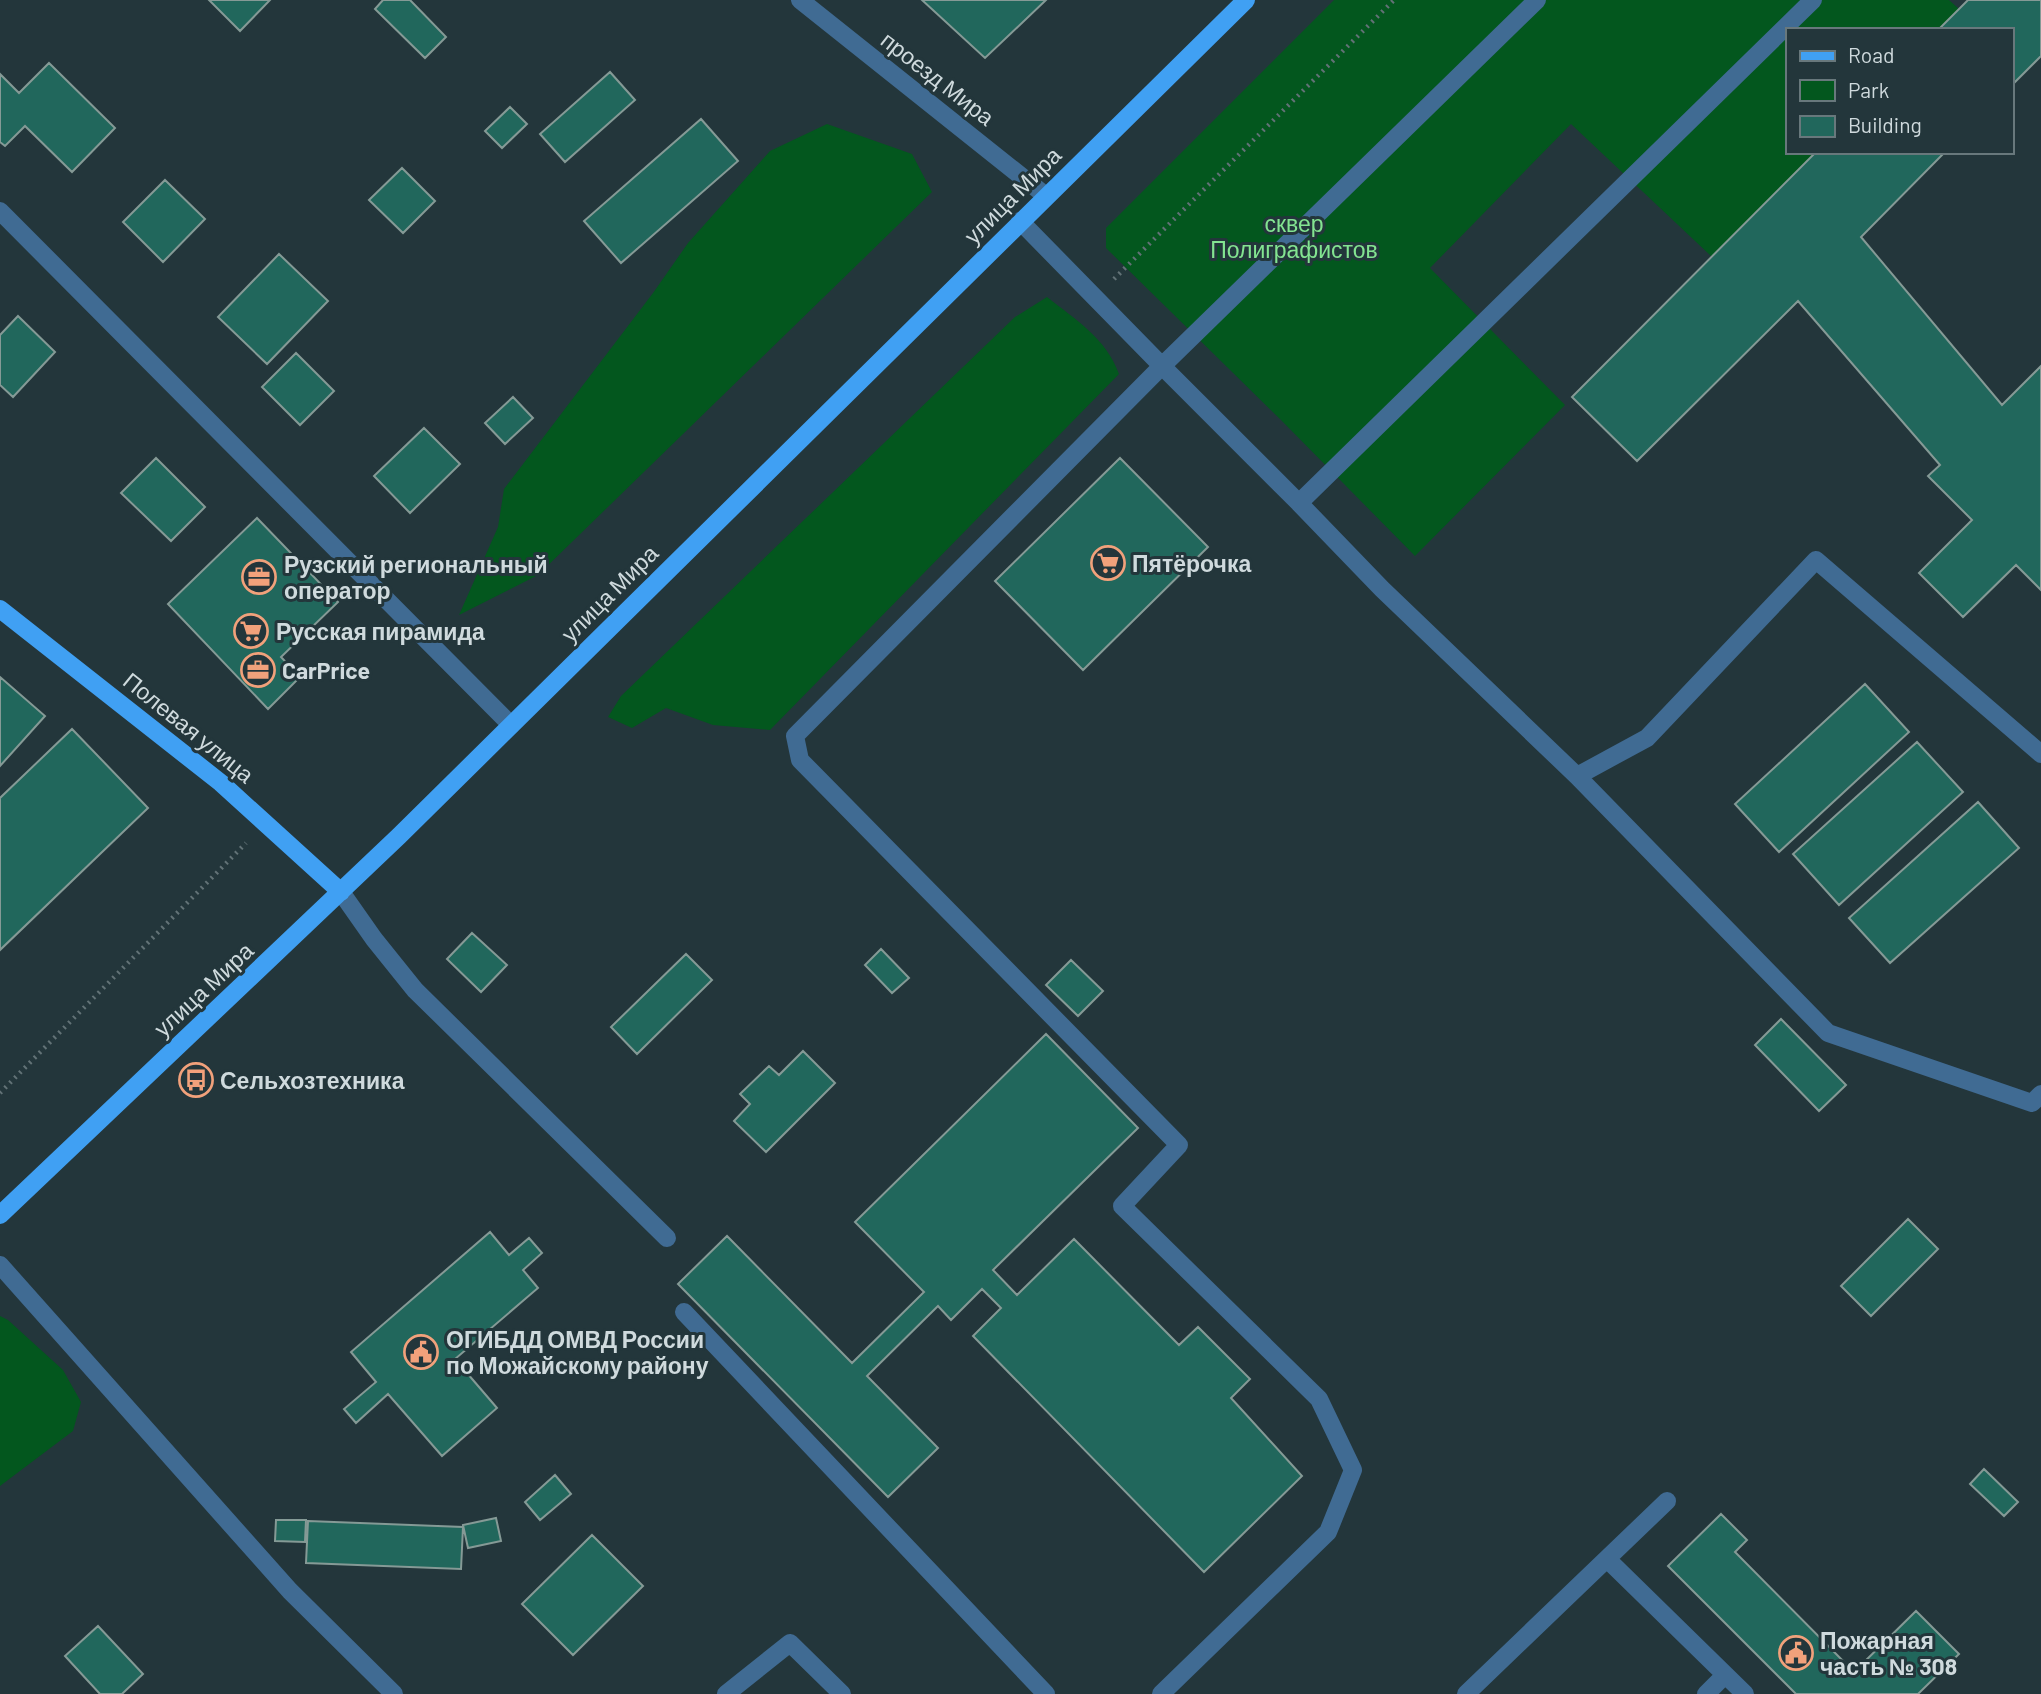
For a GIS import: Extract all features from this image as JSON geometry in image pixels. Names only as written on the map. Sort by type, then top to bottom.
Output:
[{"type":"main road","name":"улица Мира","points":[[0,1215],[341,892],[1246,0]]},
{"type":"main road","name":"Полевая улица","points":[[0,609],[221,782],[341,892]]},
{"type":"street","name":"проезд Мира","points":[[800,0],[1046,196]]},
{"type":"street","points":[[1161,1694],[1328,1532],[1353,1470],[1319,1399],[1122,1206],[1179,1145],[800,760],[794,736],[1162,366],[1537,0]]},
{"type":"street","points":[[1299,503],[1813,0]]},
{"type":"street","points":[[0,211],[511,725]]},
{"type":"street","points":[[1020,221],[1392,598],[1577,776],[1828,1033],[2032,1103],[2041,1094]]},
{"type":"street","points":[[1577,776],[1647,738],[1816,560],[2041,754]]},
{"type":"street","points":[[341,892],[415,990],[667,1238]]},
{"type":"street","points":[[0,1265],[290,1591],[394,1694]]},
{"type":"street","points":[[684,1312],[1046,1694]]},
{"type":"street","points":[[1466,1694],[1667,1501]]},
{"type":"street","points":[[1607,1559],[1745,1694]]},
{"type":"street","points":[[726,1694],[790,1643],[842,1694]]},
{"type":"street","points":[[1706,1694],[1725,1675]]},
{"type":"path","points":[[1096,297],[1394,0]]},
{"type":"path","points":[[0,1093],[266,822]]},
{"type":"green space","name":"сквер Полиграфистов","points":[[1334,0],[1949,0],[1959,9],[1940,28],[1786,28],[1786,154],[1814,154],[1712,257],[1571,124],[1430,268],[1565,405],[1415,556],[1106,248],[1106,228]]},
{"type":"green space","points":[[827,124],[912,154],[932,192],[538,575],[459,615],[498,527],[504,489],[688,243],[770,151]]},
{"type":"green space","points":[[1047,297],[1098,340],[1119,374],[770,730],[713,725],[666,708],[632,728],[608,717],[621,696],[1015,317]]},
{"type":"green space","points":[[0,1316],[8,1320],[63,1370],[81,1402],[73,1431],[0,1486]]},
{"type":"building","points":[[209,0],[270,0],[240,31]]},
{"type":"building","points":[[383,0],[410,0],[446,37],[425,58],[375,9]]},
{"type":"building","points":[[922,0],[1046,0],[985,58]]},
{"type":"building","points":[[1968,0],[2041,0],[2041,56],[2013,84],[2013,28],[1940,28]]},
{"type":"building","points":[[49,63],[115,128],[72,172],[25,126],[5,146],[0,142],[0,74],[19,93]]},
{"type":"building","points":[[610,72],[635,100],[565,162],[540,134]]},
{"type":"building","points":[[510,107],[527,124],[502,148],[485,131]]},
{"type":"building","points":[[701,119],[738,161],[621,263],[584,221]]},
{"type":"building","points":[[1814,154],[1943,154],[1861,237],[2002,405],[2041,366],[2041,590],[2016,565],[1963,617],[1919,573],[1972,520],[1928,476],[1940,465],[1798,301],[1637,461],[1572,397]]},
{"type":"building","points":[[402,168],[435,201],[403,233],[369,200]]},
{"type":"building","points":[[165,180],[205,219],[163,262],[123,222]]},
{"type":"building","points":[[279,254],[328,301],[267,364],[218,317]]},
{"type":"building","points":[[18,316],[55,352],[13,397],[0,385],[0,335]]},
{"type":"building","points":[[296,353],[334,391],[300,425],[262,387]]},
{"type":"building","points":[[513,397],[533,418],[505,444],[485,423]]},
{"type":"building","points":[[424,428],[460,464],[410,513],[374,476]]},
{"type":"building","points":[[156,458],[205,507],[171,541],[121,493]]},
{"type":"building","points":[[1120,458],[1208,547],[1083,670],[995,581]]},
{"type":"building","name":"Русская пирамида","points":[[257,518],[338,602],[281,657],[300,677],[268,709],[168,604]]},
{"type":"building","points":[[0,677],[45,716],[0,766]]},
{"type":"building","points":[[1865,684],[1909,732],[1779,852],[1735,804]]},
{"type":"building","points":[[72,729],[148,808],[0,950],[0,798]]},
{"type":"building","points":[[1917,742],[1963,792],[1839,905],[1793,854]]},
{"type":"building","points":[[1978,802],[2019,848],[1890,963],[1849,918]]},
{"type":"building","points":[[472,933],[507,965],[481,992],[447,959]]},
{"type":"building","points":[[881,949],[909,978],[892,993],[865,965]]},
{"type":"building","points":[[686,954],[712,980],[637,1054],[611,1027]]},
{"type":"building","points":[[1071,960],[1103,991],[1078,1016],[1046,985]]},
{"type":"building","points":[[1781,1019],[1846,1085],[1819,1111],[1755,1045]]},
{"type":"building","points":[[1046,1034],[1138,1128],[993,1270],[1017,1295],[1074,1239],[1179,1345],[1198,1327],[1250,1379],[1231,1398],[1302,1476],[1204,1572],[973,1336],[1001,1308],[982,1289],[951,1320],[938,1306],[867,1376],[938,1448],[888,1497],[678,1284],[727,1236],[852,1363],[924,1292],[855,1222]]},
{"type":"building","points":[[803,1051],[835,1083],[766,1152],[734,1121],[750,1104],[740,1094],[769,1066],[779,1075]]},
{"type":"building","points":[[1908,1219],[1938,1249],[1871,1316],[1841,1286]]},
{"type":"building","points":[[490,1232],[509,1255],[529,1238],[542,1253],[523,1270],[538,1288],[455,1359],[497,1408],[442,1456],[388,1394],[356,1423],[344,1409],[376,1382],[351,1352]]},
{"type":"building","points":[[1984,1469],[2018,1502],[2004,1516],[1970,1484]]},
{"type":"building","points":[[555,1475],[571,1494],[540,1520],[525,1502]]},
{"type":"building","points":[[1721,1514],[1747,1540],[1735,1552],[1854,1672],[1916,1611],[1959,1654],[1918,1694],[1796,1694],[1668,1566]]},
{"type":"building","points":[[496,1518],[501,1541],[468,1548],[463,1525]]},
{"type":"building","points":[[276,1520],[306,1520],[305,1542],[275,1541]]},
{"type":"building","points":[[308,1521],[463,1527],[461,1569],[306,1563]]},
{"type":"building","points":[[592,1535],[643,1586],[573,1655],[522,1604]]},
{"type":"building","points":[[98,1626],[143,1674],[122,1694],[100,1694],[65,1656]]},
{"type":"place","name":"Пятёрочка","points":[[1108,563]]},
{"type":"place","name":"Рузский региональный оператор","points":[[259,577]]},
{"type":"place","name":"Русская пирамида","points":[[251,631]]},
{"type":"place","name":"CarPrice","points":[[258,670]]},
{"type":"place","name":"Сельхозтехника","points":[[196,1080]]},
{"type":"place","name":"ОГИБДД ОМВД России по Можайскому району","points":[[421,1352]]},
{"type":"place","name":"Пожарная часть № 308","points":[[1796,1653]]}]
